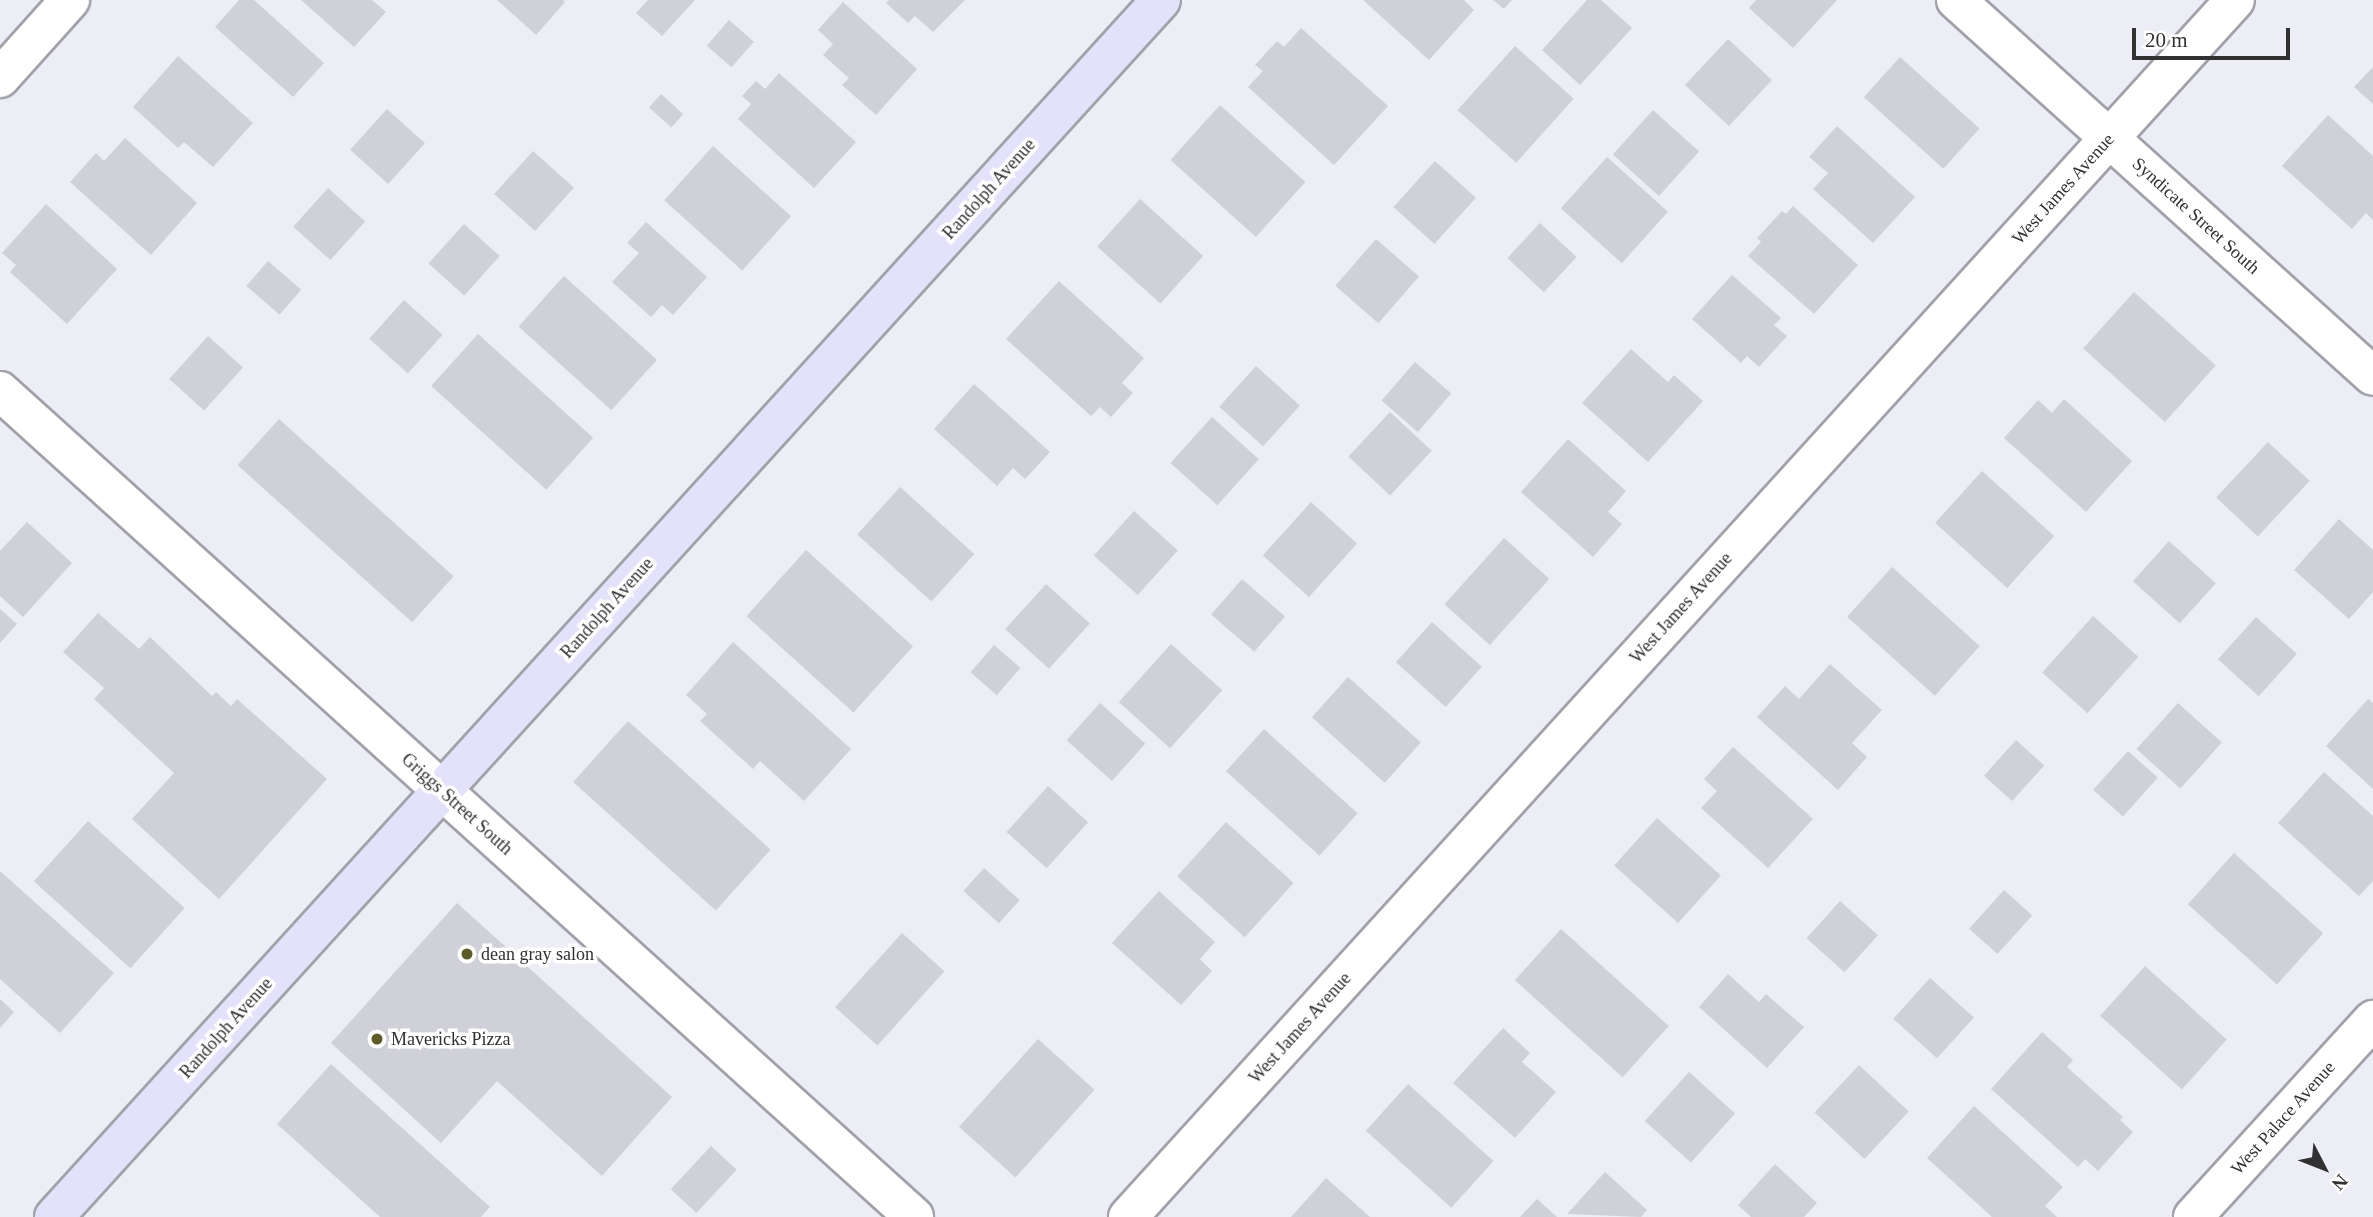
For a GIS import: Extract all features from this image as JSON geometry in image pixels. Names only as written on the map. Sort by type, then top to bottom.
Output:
[{"type":"main road","name":"Randolph Avenue","points":[[54,1217],[1161,0]]},
{"type":"street","points":[[0,78],[71,0]]},
{"type":"street","name":"Syndicate Street South","points":[[1956,0],[2373,376]]},
{"type":"street","name":"West James Avenue","points":[[1128,1217],[2235,0]]},
{"type":"street","name":"Griggs Street South","points":[[0,391],[914,1217]]},
{"type":"street","name":"West Palace Avenue","points":[[2193,1217],[2373,1020]]},
{"type":"building","points":[[239,0],[254,0],[324,63],[293,97],[215,27]]},
{"type":"building","points":[[301,0],[372,0],[386,12],[354,47]]},
{"type":"building","points":[[497,0],[563,0],[565,2],[536,35]]},
{"type":"building","points":[[648,0],[695,0],[662,36],[636,13]]},
{"type":"building","points":[[889,0],[965,0],[933,32],[915,16],[908,23],[886,3]]},
{"type":"building","points":[[1363,0],[1464,0],[1474,10],[1429,60]]},
{"type":"building","points":[[1493,0],[1512,0],[1504,9]]},
{"type":"building","points":[[1587,0],[1601,0],[1632,28],[1580,85],[1542,50]]},
{"type":"building","points":[[1756,0],[1837,0],[1793,48],[1749,8]]},
{"type":"building","points":[[843,2],[917,69],[876,115],[842,85],[849,78],[823,55],[833,44],[818,30]]},
{"type":"building","points":[[729,20],[754,42],[732,67],[707,46]]},
{"type":"building","points":[[1301,28],[1388,106],[1334,165],[1248,87],[1263,71],[1255,65],[1277,41],[1284,47]]},
{"type":"building","points":[[1728,39],[1772,80],[1729,126],[1685,85]]},
{"type":"building","points":[[1515,46],[1574,99],[1516,163],[1457,110]]},
{"type":"building","points":[[178,56],[253,123],[213,167],[184,142],[178,148],[133,107]]},
{"type":"building","points":[[1900,57],[1980,129],[1943,169],[1864,97]]},
{"type":"building","points":[[2373,67],[2373,104],[2354,87]]},
{"type":"building","points":[[779,73],[856,142],[814,188],[738,119],[751,104],[742,96],[756,81],[765,89]]},
{"type":"building","points":[[661,94],[683,114],[671,127],[649,107]]},
{"type":"building","points":[[1220,105],[1305,182],[1256,237],[1170,160]]},
{"type":"building","points":[[387,109],[425,143],[388,184],[350,150]]},
{"type":"building","points":[[1653,110],[1699,151],[1659,196],[1613,155]]},
{"type":"building","points":[[2328,115],[2373,156],[2373,220],[2366,213],[2352,229],[2282,166]]},
{"type":"building","points":[[1837,126],[1915,197],[1873,243],[1813,189],[1828,173],[1809,157]]},
{"type":"building","points":[[125,138],[197,203],[151,255],[70,182],[96,153],[104,161]]},
{"type":"building","points":[[713,146],[791,216],[742,271],[664,200]]},
{"type":"building","points":[[533,151],[574,188],[535,231],[494,194]]},
{"type":"building","points":[[1607,157],[1668,212],[1622,263],[1561,208]]},
{"type":"building","points":[[1435,161],[1476,198],[1434,244],[1394,207]]},
{"type":"building","points":[[328,188],[365,221],[330,260],[293,227]]},
{"type":"building","points":[[1140,199],[1203,256],[1160,303],[1097,247]]},
{"type":"building","points":[[46,204],[117,269],[67,324],[10,272],[16,265],[2,253]]},
{"type":"building","points":[[1793,206],[1858,265],[1814,314],[1748,256],[1761,242],[1757,238],[1782,211],[1786,214]]},
{"type":"building","points":[[646,222],[707,277],[673,315],[662,305],[651,317],[612,282],[639,253],[627,243]]},
{"type":"building","points":[[1540,223],[1577,257],[1544,292],[1507,258]]},
{"type":"building","points":[[464,224],[500,256],[464,296],[429,263]]},
{"type":"building","points":[[1376,239],[1419,276],[1378,323],[1335,286]]},
{"type":"building","points":[[268,261],[301,290],[280,315],[246,286]]},
{"type":"building","points":[[1732,275],[1781,318],[1774,325],[1787,336],[1759,367],[1747,356],[1741,363],[1692,319]]},
{"type":"building","points":[[564,276],[657,360],[611,410],[518,327]]},
{"type":"building","points":[[1059,281],[1144,358],[1122,383],[1133,393],[1111,417],[1100,407],[1091,416],[1006,339]]},
{"type":"building","points":[[2134,292],[2216,366],[2165,422],[2083,348]]},
{"type":"building","points":[[404,300],[443,335],[408,373],[369,339]]},
{"type":"building","points":[[478,334],[593,438],[546,490],[431,386]]},
{"type":"building","points":[[208,336],[243,367],[204,411],[169,379]]},
{"type":"building","points":[[1631,349],[1668,382],[1674,375],[1703,401],[1648,462],[1582,403]]},
{"type":"building","points":[[1415,362],[1451,393],[1418,432],[1382,400]]},
{"type":"building","points":[[1256,366],[1300,405],[1263,446],[1219,407]]},
{"type":"building","points":[[974,384],[1050,452],[1025,479],[1013,468],[997,486],[934,429]]},
{"type":"building","points":[[2064,399],[2132,461],[2086,512],[2004,438],[2038,400],[2052,413]]},
{"type":"building","points":[[1390,412],[1432,451],[1390,495],[1348,457]]},
{"type":"building","points":[[1212,417],[1259,459],[1217,505],[1171,463]]},
{"type":"building","points":[[279,419],[454,576],[412,622],[238,465]]},
{"type":"building","points":[[1568,439],[1626,491],[1608,512],[1622,524],[1593,557],[1521,492]]},
{"type":"building","points":[[2268,442],[2310,481],[2258,536],[2216,498]]},
{"type":"building","points":[[1982,471],[2054,536],[2007,588],[1935,523]]},
{"type":"building","points":[[900,487],[974,554],[931,601],[857,535]]},
{"type":"building","points":[[1311,502],[1357,543],[1309,597],[1263,556]]},
{"type":"building","points":[[1134,511],[1178,550],[1138,595],[1094,556]]},
{"type":"building","points":[[2339,519],[2373,550],[2373,592],[2349,619],[2294,570]]},
{"type":"building","points":[[27,522],[72,563],[23,617],[0,596],[0,551]]},
{"type":"building","points":[[1504,538],[1549,579],[1490,645],[1444,604]]},
{"type":"building","points":[[2169,541],[2216,583],[2180,623],[2133,581]]},
{"type":"building","points":[[806,550],[913,646],[853,712],[746,616]]},
{"type":"building","points":[[1892,567],[1980,646],[1935,696],[1847,617]]},
{"type":"building","points":[[1242,579],[1285,616],[1254,652],[1211,614]]},
{"type":"building","points":[[1046,584],[1090,623],[1049,669],[1005,629]]},
{"type":"building","points":[[0,609],[17,624],[0,643]]},
{"type":"building","points":[[98,613],[139,649],[150,637],[212,696],[216,692],[231,706],[237,699],[327,779],[219,899],[132,819],[174,773],[94,699],[104,688],[63,652]]},
{"type":"building","points":[[2093,616],[2138,657],[2087,713],[2042,672]]},
{"type":"building","points":[[2256,617],[2297,654],[2259,696],[2218,659]]},
{"type":"building","points":[[1432,622],[1482,667],[1446,707],[1396,662]]},
{"type":"building","points":[[733,642],[851,749],[804,801],[760,761],[753,769],[700,721],[707,714],[686,695]]},
{"type":"building","points":[[1171,644],[1222,690],[1170,748],[1119,702]]},
{"type":"building","points":[[994,645],[1020,668],[997,695],[970,672]]},
{"type":"building","points":[[1830,664],[1882,710],[1852,743],[1867,757],[1838,790],[1757,717],[1785,686],[1799,699]]},
{"type":"building","points":[[1348,677],[1421,743],[1385,783],[1312,717]]},
{"type":"building","points":[[2368,699],[2373,703],[2373,789],[2326,746]]},
{"type":"building","points":[[1100,703],[1145,744],[1112,781],[1067,740]]},
{"type":"building","points":[[2178,703],[2222,742],[2180,789],[2137,749]]},
{"type":"building","points":[[628,721],[771,849],[716,910],[573,782]]},
{"type":"building","points":[[1264,729],[1358,813],[1319,856],[1226,771]]},
{"type":"building","points":[[2016,740],[2044,765],[2012,801],[1984,776]]},
{"type":"building","points":[[1733,747],[1813,819],[1768,868],[1701,808],[1717,791],[1704,779]]},
{"type":"building","points":[[2128,751],[2158,778],[2123,816],[2093,790]]},
{"type":"building","points":[[2324,772],[2373,816],[2373,881],[2359,896],[2278,823]]},
{"type":"building","points":[[1048,786],[1088,822],[1047,868],[1007,832]]},
{"type":"building","points":[[1657,818],[1721,876],[1678,923],[1614,866]]},
{"type":"building","points":[[88,821],[185,908],[130,968],[34,881]]},
{"type":"building","points":[[1226,822],[1294,883],[1245,937],[1177,876]]},
{"type":"building","points":[[2234,853],[2323,933],[2277,985],[2188,904]]},
{"type":"building","points":[[984,868],[1020,900],[999,923],[963,891]]},
{"type":"building","points":[[0,871],[114,973],[60,1033],[0,979]]},
{"type":"building","points":[[2004,890],[2032,915],[1997,954],[1969,929]]},
{"type":"building","points":[[1159,891],[1215,942],[1200,959],[1212,971],[1181,1005],[1112,943]]},
{"type":"building","points":[[1840,901],[1878,935],[1844,972],[1807,938]]},
{"type":"building","points":[[457,903],[672,1097],[602,1176],[497,1081],[441,1143],[331,1043]]},
{"type":"building","points":[[1561,929],[1669,1026],[1623,1077],[1515,980]]},
{"type":"building","points":[[902,933],[944,971],[877,1045],[835,1007]]},
{"type":"building","points":[[2145,966],[2227,1040],[2182,1089],[2100,1016]]},
{"type":"building","points":[[1728,974],[1759,1002],[1766,994],[1804,1027],[1767,1068],[1699,1007]]},
{"type":"building","points":[[1930,978],[1974,1017],[1937,1058],[1893,1019]]},
{"type":"building","points":[[0,999],[14,1012],[0,1028]]},
{"type":"building","points":[[1503,1028],[1530,1053],[1522,1062],[1556,1092],[1515,1138],[1453,1083]]},
{"type":"building","points":[[2042,1032],[2073,1060],[2067,1067],[2123,1117],[2120,1120],[2133,1132],[2098,1171],[2085,1159],[2078,1167],[1991,1089]]},
{"type":"building","points":[[1038,1039],[1094,1090],[1016,1178],[959,1127]]},
{"type":"building","points":[[331,1064],[490,1207],[481,1217],[380,1217],[277,1124]]},
{"type":"building","points":[[1859,1065],[1909,1111],[1864,1159],[1815,1113]]},
{"type":"building","points":[[1689,1072],[1735,1113],[1691,1163],[1645,1121]]},
{"type":"building","points":[[1408,1084],[1493,1161],[1451,1208],[1366,1131]]},
{"type":"building","points":[[1974,1106],[2063,1187],[2045,1206],[2057,1217],[1992,1217],[1927,1158]]},
{"type":"building","points":[[711,1146],[737,1170],[696,1213],[671,1189]]},
{"type":"building","points":[[1775,1164],[1817,1203],[1804,1217],[1751,1217],[1738,1205]]},
{"type":"building","points":[[1605,1172],[1647,1210],[1641,1217],[1567,1214]]},
{"type":"building","points":[[1326,1178],[1370,1217],[1291,1217]]},
{"type":"building","points":[[1537,1199],[1557,1217],[1520,1217]]},
{"type":"place","name":"dean gray salon","points":[[467,954]]},
{"type":"place","name":"Mavericks Pizza","points":[[377,1039]]}]
